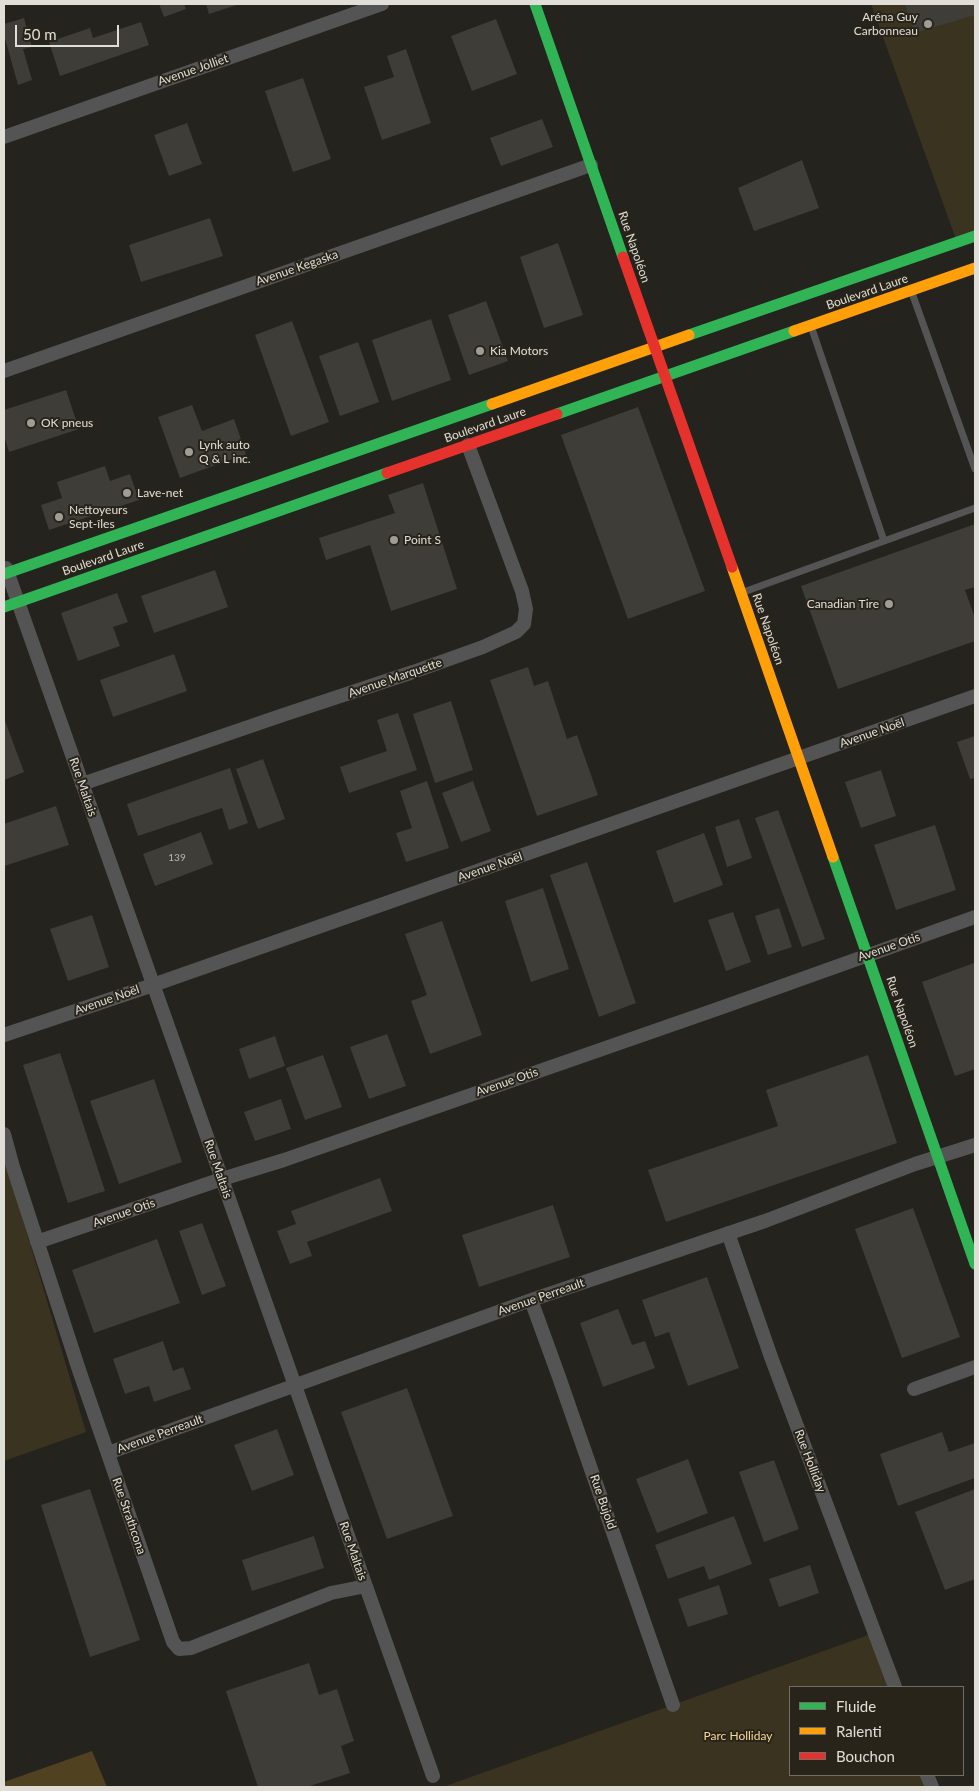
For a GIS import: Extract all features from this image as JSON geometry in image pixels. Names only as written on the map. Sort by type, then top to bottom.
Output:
[{"type":"main road","name":"Rue Napoléon","points":[[535,4],[975,1264]]},
{"type":"main road","name":"Boulevard Laure","points":[[5,570],[655,348],[975,236]]},
{"type":"main road","name":"Boulevard Laure","points":[[4,607],[975,268]]},
{"type":"street","name":"Avenue Jolliet","points":[[4,136],[382,4]]},
{"type":"street","name":"Avenue Kegaska","points":[[4,371],[591,165]]},
{"type":"street","name":"Avenue Marquette","points":[[82,784],[414,672],[483,647],[516,632],[524,624],[526,609],[522,591],[468,445]]},
{"type":"street","name":"Rue Maltais","points":[[5,570],[18,602],[433,1776]]},
{"type":"street","name":"Avenue Noël","points":[[4,1035],[153,985],[975,696]]},
{"type":"street","name":"Avenue Otis","points":[[37,1242],[222,1179],[284,1160],[723,1008],[975,917]]},
{"type":"street","name":"Rue Strathcona","points":[[4,1134],[79,1370],[173,1642],[179,1649],[191,1648],[331,1593],[366,1586]]},
{"type":"street","name":"Avenue Perreault","points":[[108,1452],[531,1300],[765,1221],[915,1164],[975,1145]]},
{"type":"street","name":"Rue Holliday","points":[[728,1233],[771,1357],[894,1686]]},
{"type":"street","name":"Rue Bujold","points":[[531,1300],[673,1705]]},
{"type":"street","points":[[914,1389],[975,1367]]},
{"type":"lane","points":[[911,291],[975,469]]},
{"type":"lane","points":[[811,326],[884,541]]},
{"type":"lane","points":[[741,593],[975,508]]},
{"type":"green space","points":[[871,4],[975,4],[975,236],[957,242]]},
{"type":"green space","points":[[4,1156],[86,1432],[4,1461]]},
{"type":"green space","name":"Parc Holliday","points":[[874,1633],[894,1686],[789,1686],[789,1776],[927,1776],[932,1787],[443,1787]]},
{"type":"shaded area","points":[[92,1751],[107,1787],[4,1787],[4,1782]]},
{"type":"building","points":[[159,4],[184,4],[186,9],[164,17]]},
{"type":"building","points":[[206,4],[240,4],[209,14]]},
{"type":"building","name":"Aréna Guy Carbonneau","points":[[905,4],[975,4],[975,15],[914,33]]},
{"type":"building","points":[[24,18],[32,47],[23,49],[32,80],[18,85],[4,35],[4,24]]},
{"type":"building","points":[[496,19],[517,74],[472,91],[451,36]]},
{"type":"building","points":[[141,22],[149,45],[60,76],[49,42],[90,28],[93,38]]},
{"type":"building","points":[[406,49],[431,123],[382,140],[364,87],[394,77],[387,56]]},
{"type":"building","points":[[303,78],[331,159],[293,172],[265,91]]},
{"type":"building","points":[[542,119],[553,147],[501,166],[490,138]]},
{"type":"building","points":[[187,123],[202,164],[169,176],[154,135]]},
{"type":"building","points":[[802,160],[819,208],[754,231],[738,188]]},
{"type":"building","points":[[210,218],[223,256],[141,282],[129,245]]},
{"type":"building","points":[[558,243],[583,315],[544,328],[520,257]]},
{"type":"building","points":[[486,301],[508,361],[469,375],[448,315]]},
{"type":"building","points":[[431,319],[451,380],[392,401],[372,340]]},
{"type":"building","points":[[292,321],[329,422],[291,436],[255,335]]},
{"type":"building","points":[[358,342],[379,402],[340,416],[319,356]]},
{"type":"building","points":[[66,390],[79,429],[9,452],[4,435],[4,410]]},
{"type":"building","points":[[192,405],[202,431],[234,419],[246,454],[180,478],[158,417]]},
{"type":"building","points":[[638,407],[705,591],[628,619],[561,435]]},
{"type":"building","points":[[105,466],[110,481],[130,474],[139,500],[49,530],[41,505],[62,498],[57,482]]},
{"type":"building","points":[[423,483],[457,589],[391,611],[370,545],[326,560],[319,538],[395,513],[388,495]]},
{"type":"building","name":"Canadian Tire","points":[[975,524],[975,587],[965,590],[975,618],[975,641],[838,689],[801,586]]},
{"type":"building","points":[[215,570],[228,607],[154,633],[141,596]]},
{"type":"building","points":[[117,593],[128,622],[113,627],[120,646],[78,661],[61,613]]},
{"type":"building","points":[[174,654],[187,691],[113,717],[100,680]]},
{"type":"building","points":[[528,667],[534,686],[548,681],[567,739],[577,735],[598,795],[537,816],[490,680]]},
{"type":"building","points":[[451,701],[473,770],[435,783],[413,714]]},
{"type":"building","points":[[398,713],[417,770],[349,793],[340,767],[387,751],[377,720]]},
{"type":"building","points":[[4,718],[24,772],[4,780]]},
{"type":"building","points":[[975,736],[975,778],[970,779],[957,742]]},
{"type":"building","points":[[263,759],[285,819],[258,829],[236,769]]},
{"type":"building","points":[[230,768],[248,823],[229,830],[222,808],[138,836],[127,804]]},
{"type":"building","points":[[881,770],[896,816],[861,828],[845,782]]},
{"type":"building","points":[[427,781],[449,848],[406,862],[396,833],[412,828],[400,791]]},
{"type":"building","points":[[473,781],[491,831],[461,842],[442,793]]},
{"type":"building","points":[[56,806],[69,845],[4,866],[4,824]]},
{"type":"building","points":[[778,810],[825,939],[802,947],[755,818]]},
{"type":"building","points":[[739,819],[752,858],[727,867],[715,827]]},
{"type":"building","points":[[935,825],[956,890],[896,910],[874,845]]},
{"type":"building","points":[[201,832],[213,864],[155,886],[143,854]]},
{"type":"building","points":[[704,833],[723,885],[674,903],[656,851]]},
{"type":"building","points":[[587,862],[636,1003],[599,1017],[550,875]]},
{"type":"building","points":[[543,888],[569,969],[531,982],[505,901]]},
{"type":"building","points":[[779,908],[792,947],[768,955],[755,916]]},
{"type":"building","points":[[733,912],[751,962],[726,971],[708,920]]},
{"type":"building","points":[[92,915],[109,967],[68,981],[50,929]]},
{"type":"building","points":[[442,921],[482,1035],[430,1054],[411,1001],[427,995],[405,934]]},
{"type":"building","points":[[974,963],[975,1069],[955,1076],[922,982]]},
{"type":"building","points":[[387,1034],[406,1086],[369,1099],[350,1047]]},
{"type":"building","points":[[275,1036],[285,1066],[249,1079],[239,1049]]},
{"type":"building","points":[[60,1053],[105,1191],[68,1203],[23,1065]]},
{"type":"building","points":[[323,1055],[342,1107],[305,1120],[286,1068]]},
{"type":"building","points":[[868,1055],[897,1143],[666,1222],[648,1170],[778,1126],[766,1090]]},
{"type":"building","points":[[154,1079],[182,1162],[119,1184],[90,1101]]},
{"type":"building","points":[[281,1099],[291,1129],[255,1141],[244,1112]]},
{"type":"building","points":[[380,1178],[392,1211],[307,1242],[312,1256],[290,1264],[277,1231],[296,1224],[291,1211]]},
{"type":"building","points":[[553,1205],[570,1257],[479,1287],[462,1235]]},
{"type":"building","points":[[913,1208],[960,1337],[902,1358],[855,1229]]},
{"type":"building","points":[[202,1223],[226,1286],[202,1295],[179,1231]]},
{"type":"building","points":[[157,1239],[180,1303],[94,1333],[72,1270]]},
{"type":"building","points":[[707,1277],[739,1368],[688,1386],[669,1332],[655,1337],[642,1300]]},
{"type":"building","points":[[618,1309],[632,1345],[645,1341],[655,1368],[603,1387],[580,1323]]},
{"type":"building","points":[[163,1341],[173,1371],[183,1367],[191,1389],[154,1402],[149,1386],[125,1394],[113,1359]]},
{"type":"building","points":[[407,1388],[453,1516],[387,1539],[341,1412]]},
{"type":"building","points":[[277,1429],[294,1475],[252,1491],[234,1445]]},
{"type":"building","points":[[942,1432],[949,1452],[975,1443],[975,1478],[898,1506],[880,1454]]},
{"type":"building","points":[[688,1459],[708,1513],[657,1533],[636,1479]]},
{"type":"building","points":[[774,1460],[799,1529],[764,1542],[739,1472]]},
{"type":"building","points":[[90,1489],[140,1640],[90,1657],[41,1505]]},
{"type":"building","points":[[975,1489],[975,1579],[945,1590],[915,1512]]},
{"type":"building","points":[[734,1516],[752,1564],[709,1580],[704,1566],[668,1579],[655,1545]]},
{"type":"building","points":[[314,1536],[324,1568],[252,1591],[242,1560]]},
{"type":"building","points":[[810,1565],[819,1593],[779,1607],[769,1579]]},
{"type":"building","points":[[719,1585],[728,1614],[688,1627],[678,1599]]},
{"type":"building","points":[[309,1663],[319,1695],[337,1689],[354,1741],[341,1746],[350,1773],[307,1787],[258,1787],[226,1691]]},
{"type":"traffic: fast","points":[[535,4],[623,257]]},
{"type":"traffic: fast","points":[[689,335],[975,236]]},
{"type":"traffic: fast","points":[[557,414],[794,331]]},
{"type":"traffic: fast","points":[[4,574],[492,404]]},
{"type":"traffic: fast","points":[[4,607],[387,473]]},
{"type":"traffic: fast","points":[[833,857],[975,1264]]},
{"type":"traffic: slow","points":[[794,331],[975,268]]},
{"type":"traffic: slow","points":[[492,404],[689,335]]},
{"type":"traffic: slow","points":[[732,567],[833,857]]},
{"type":"traffic: jam","points":[[623,257],[732,567]]},
{"type":"traffic: jam","points":[[387,473],[557,414]]},
{"type":"place","name":"Aréna Guy Carbonneau","points":[[928,24]]},
{"type":"place","name":"Kia Motors","points":[[480,351]]},
{"type":"place","name":"OK pneus","points":[[31,423]]},
{"type":"place","name":"Lynk auto Q & L inc.","points":[[189,452]]},
{"type":"place","name":"Lave-net","points":[[127,493]]},
{"type":"place","name":"Nettoyeurs Sept-îles","points":[[59,517]]},
{"type":"place","name":"Point S","points":[[394,540]]},
{"type":"place","name":"Canadian Tire","points":[[889,604]]}]
